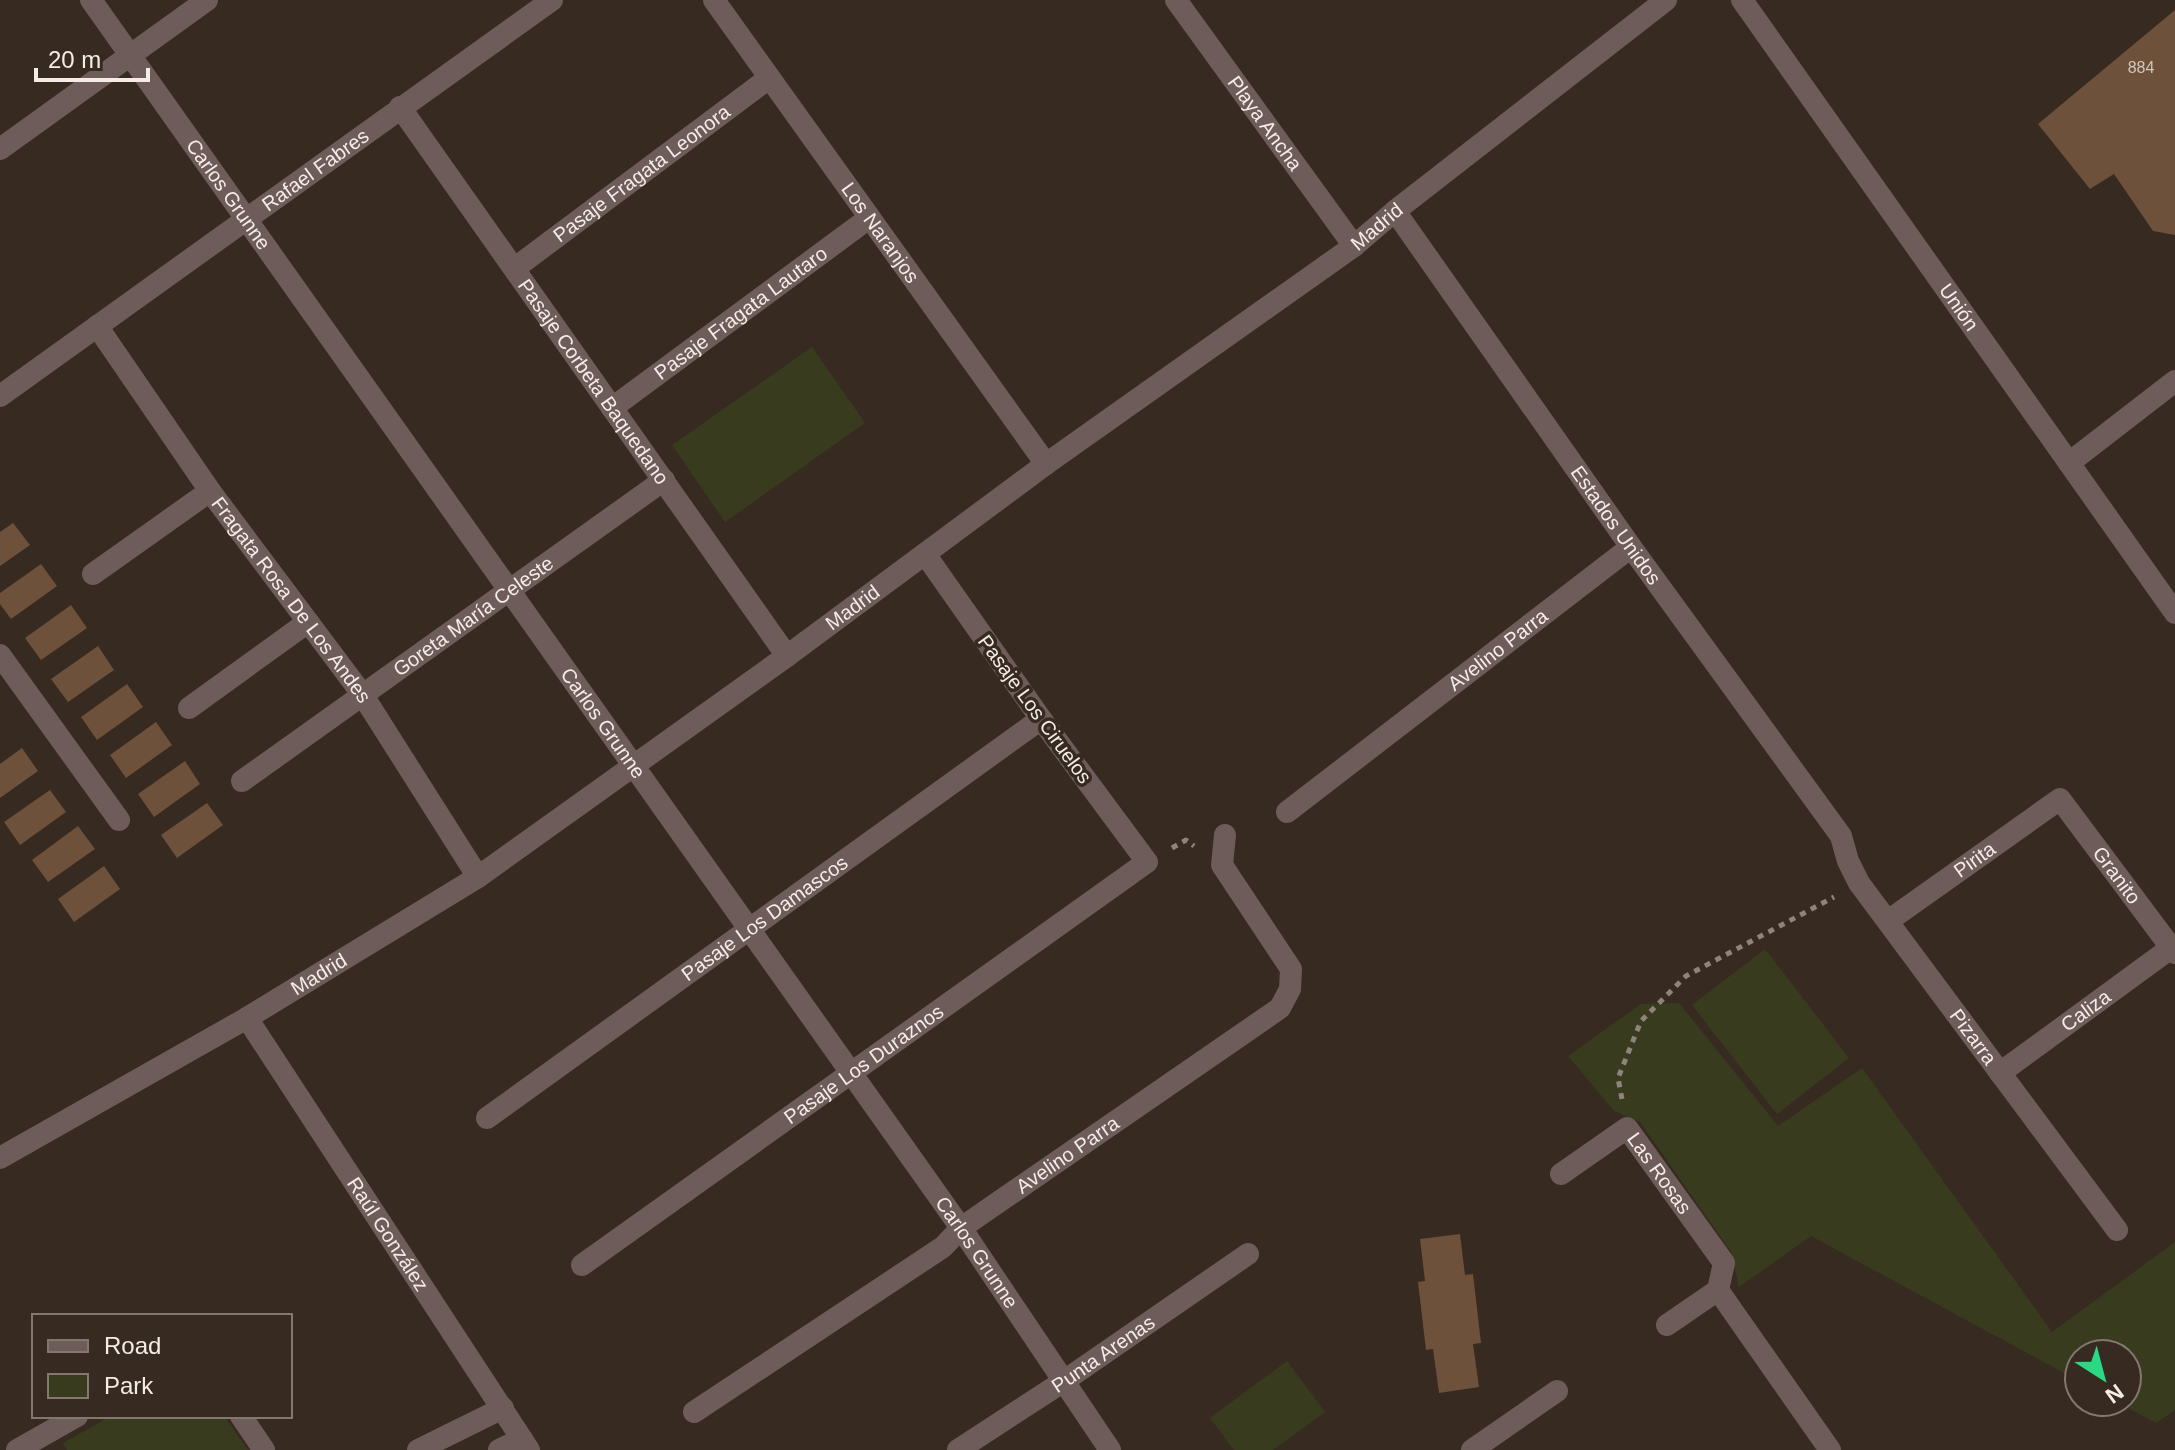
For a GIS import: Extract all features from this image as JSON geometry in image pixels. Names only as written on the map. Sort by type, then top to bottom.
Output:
[{"type":"street","name":"Carlos Grunne","points":[[91,0],[961,1228],[1110,1450]]},
{"type":"street","points":[[0,149],[207,0]]},
{"type":"street","name":"Rafael Fabres","points":[[0,396],[552,0]]},
{"type":"street","name":"Los Naranjos","points":[[714,0],[1046,464]]},
{"type":"street","name":"Playa Ancha","points":[[1176,0],[1354,246]]},
{"type":"street","name":"Madrid","points":[[0,1158],[247,1018],[478,877],[787,656],[1046,464],[1354,246],[1666,0]]},
{"type":"street","name":"Unión","points":[[1742,0],[2175,613]]},
{"type":"street","name":"Pasaje Fragata Leonora","points":[[515,268],[769,78]]},
{"type":"street","name":"Pasaje Corbeta Baquedano","points":[[400,107],[787,656]]},
{"type":"street","name":"Estados Unidos","points":[[1395,211],[1631,547],[1841,836]]},
{"type":"street","name":"Pasaje Fragata Lautaro","points":[[612,408],[869,218]]},
{"type":"street","name":"Fragata Rosa De Los Andes","points":[[97,326],[210,491],[362,694],[478,877]]},
{"type":"street","points":[[2069,463],[2175,381]]},
{"type":"street","name":"Goreta María Celeste","points":[[242,781],[664,480]]},
{"type":"street","points":[[93,574],[210,491]]},
{"type":"street","name":"Avelino Parra","points":[[1287,812],[1631,547]]},
{"type":"street","name":"Pasaje Los Ciruelos","points":[[925,554],[1147,862]]},
{"type":"street","points":[[189,708],[308,622]]},
{"type":"street","points":[[0,655],[119,820]]},
{"type":"street","name":"Pasaje Los Damascos","points":[[487,1118],[1041,719]]},
{"type":"street","name":"Pirita","points":[[1888,921],[2060,799]]},
{"type":"street","name":"Granito","points":[[2060,799],[2173,951]]},
{"type":"street","points":[[1222,865],[1225,835]]},
{"type":"street","name":"Pizarra","points":[[1841,836],[1848,861],[1859,883],[2117,1230]]},
{"type":"street","name":"Pasaje Los Duraznos","points":[[582,1265],[1147,862]]},
{"type":"street","name":"Avelino Parra","points":[[694,1412],[943,1247],[961,1228],[1280,1008],[1290,989],[1291,969],[1222,865]]},
{"type":"street","name":"Caliza","points":[[2000,1073],[2173,951]]},
{"type":"street","name":"Raúl González","points":[[247,1018],[526,1444]]},
{"type":"street","name":"Las Rosas","points":[[1561,1174],[1627,1128],[1724,1263],[1718,1290]]},
{"type":"street","name":"Punta Arenas","points":[[958,1450],[1248,1254]]},
{"type":"street","points":[[1667,1325],[1718,1290],[1830,1450]]},
{"type":"street","points":[[1472,1450],[1557,1391]]},
{"type":"street","points":[[418,1450],[503,1408]]},
{"type":"street","points":[[17,1450],[73,1418]]},
{"type":"street","points":[[242,1418],[264,1450]]},
{"type":"street","points":[[499,1450],[526,1444]]},
{"type":"path","points":[[1147,862],[1186,840],[1222,865]]},
{"type":"path","points":[[1618,1078],[1641,1021],[1686,976],[1781,928],[1859,883]]},
{"type":"green space","points":[[812,347],[865,423],[725,522],[672,445]]},
{"type":"green space","points":[[1765,949],[1849,1058],[1777,1114],[1692,1005]]},
{"type":"green space","points":[[1679,1003],[1778,1126],[1862,1068],[2052,1332],[2175,1242],[2175,1410],[2156,1423],[2143,1416],[2143,1338],[2063,1338],[2063,1372],[1811,1236],[1739,1287],[1731,1252],[1640,1122],[1614,1111],[1568,1056],[1641,1004]]},
{"type":"green space","points":[[1287,1361],[1325,1412],[1273,1450],[1234,1450],[1210,1418]]},
{"type":"green space","points":[[107,1418],[225,1418],[248,1450],[67,1450],[63,1443]]},
{"type":"building","points":[[2175,10],[2175,235],[2153,231],[2114,174],[2090,189],[2038,124]]},
{"type":"building","points":[[13,523],[30,545],[0,566],[0,532]]},
{"type":"building","points":[[41,564],[57,586],[11,619],[0,604],[0,593]]},
{"type":"building","points":[[71,605],[87,628],[41,660],[25,638]]},
{"type":"building","points":[[98,646],[114,670],[68,702],[51,679]]},
{"type":"building","points":[[127,684],[143,707],[97,740],[81,717]]},
{"type":"building","points":[[156,722],[172,745],[126,778],[110,755]]},
{"type":"building","points":[[22,748],[38,771],[0,798],[0,764]]},
{"type":"building","points":[[185,761],[200,784],[154,817],[138,794]]},
{"type":"building","points":[[50,790],[66,812],[20,845],[4,822]]},
{"type":"building","points":[[207,803],[223,825],[177,858],[161,835]]},
{"type":"building","points":[[78,826],[95,849],[48,882],[32,860]]},
{"type":"building","points":[[104,866],[120,889],[74,922],[58,899]]},
{"type":"building","points":[[1460,1234],[1465,1275],[1473,1274],[1481,1343],[1473,1344],[1479,1387],[1439,1393],[1433,1349],[1426,1350],[1418,1282],[1425,1281],[1420,1239]]}]
